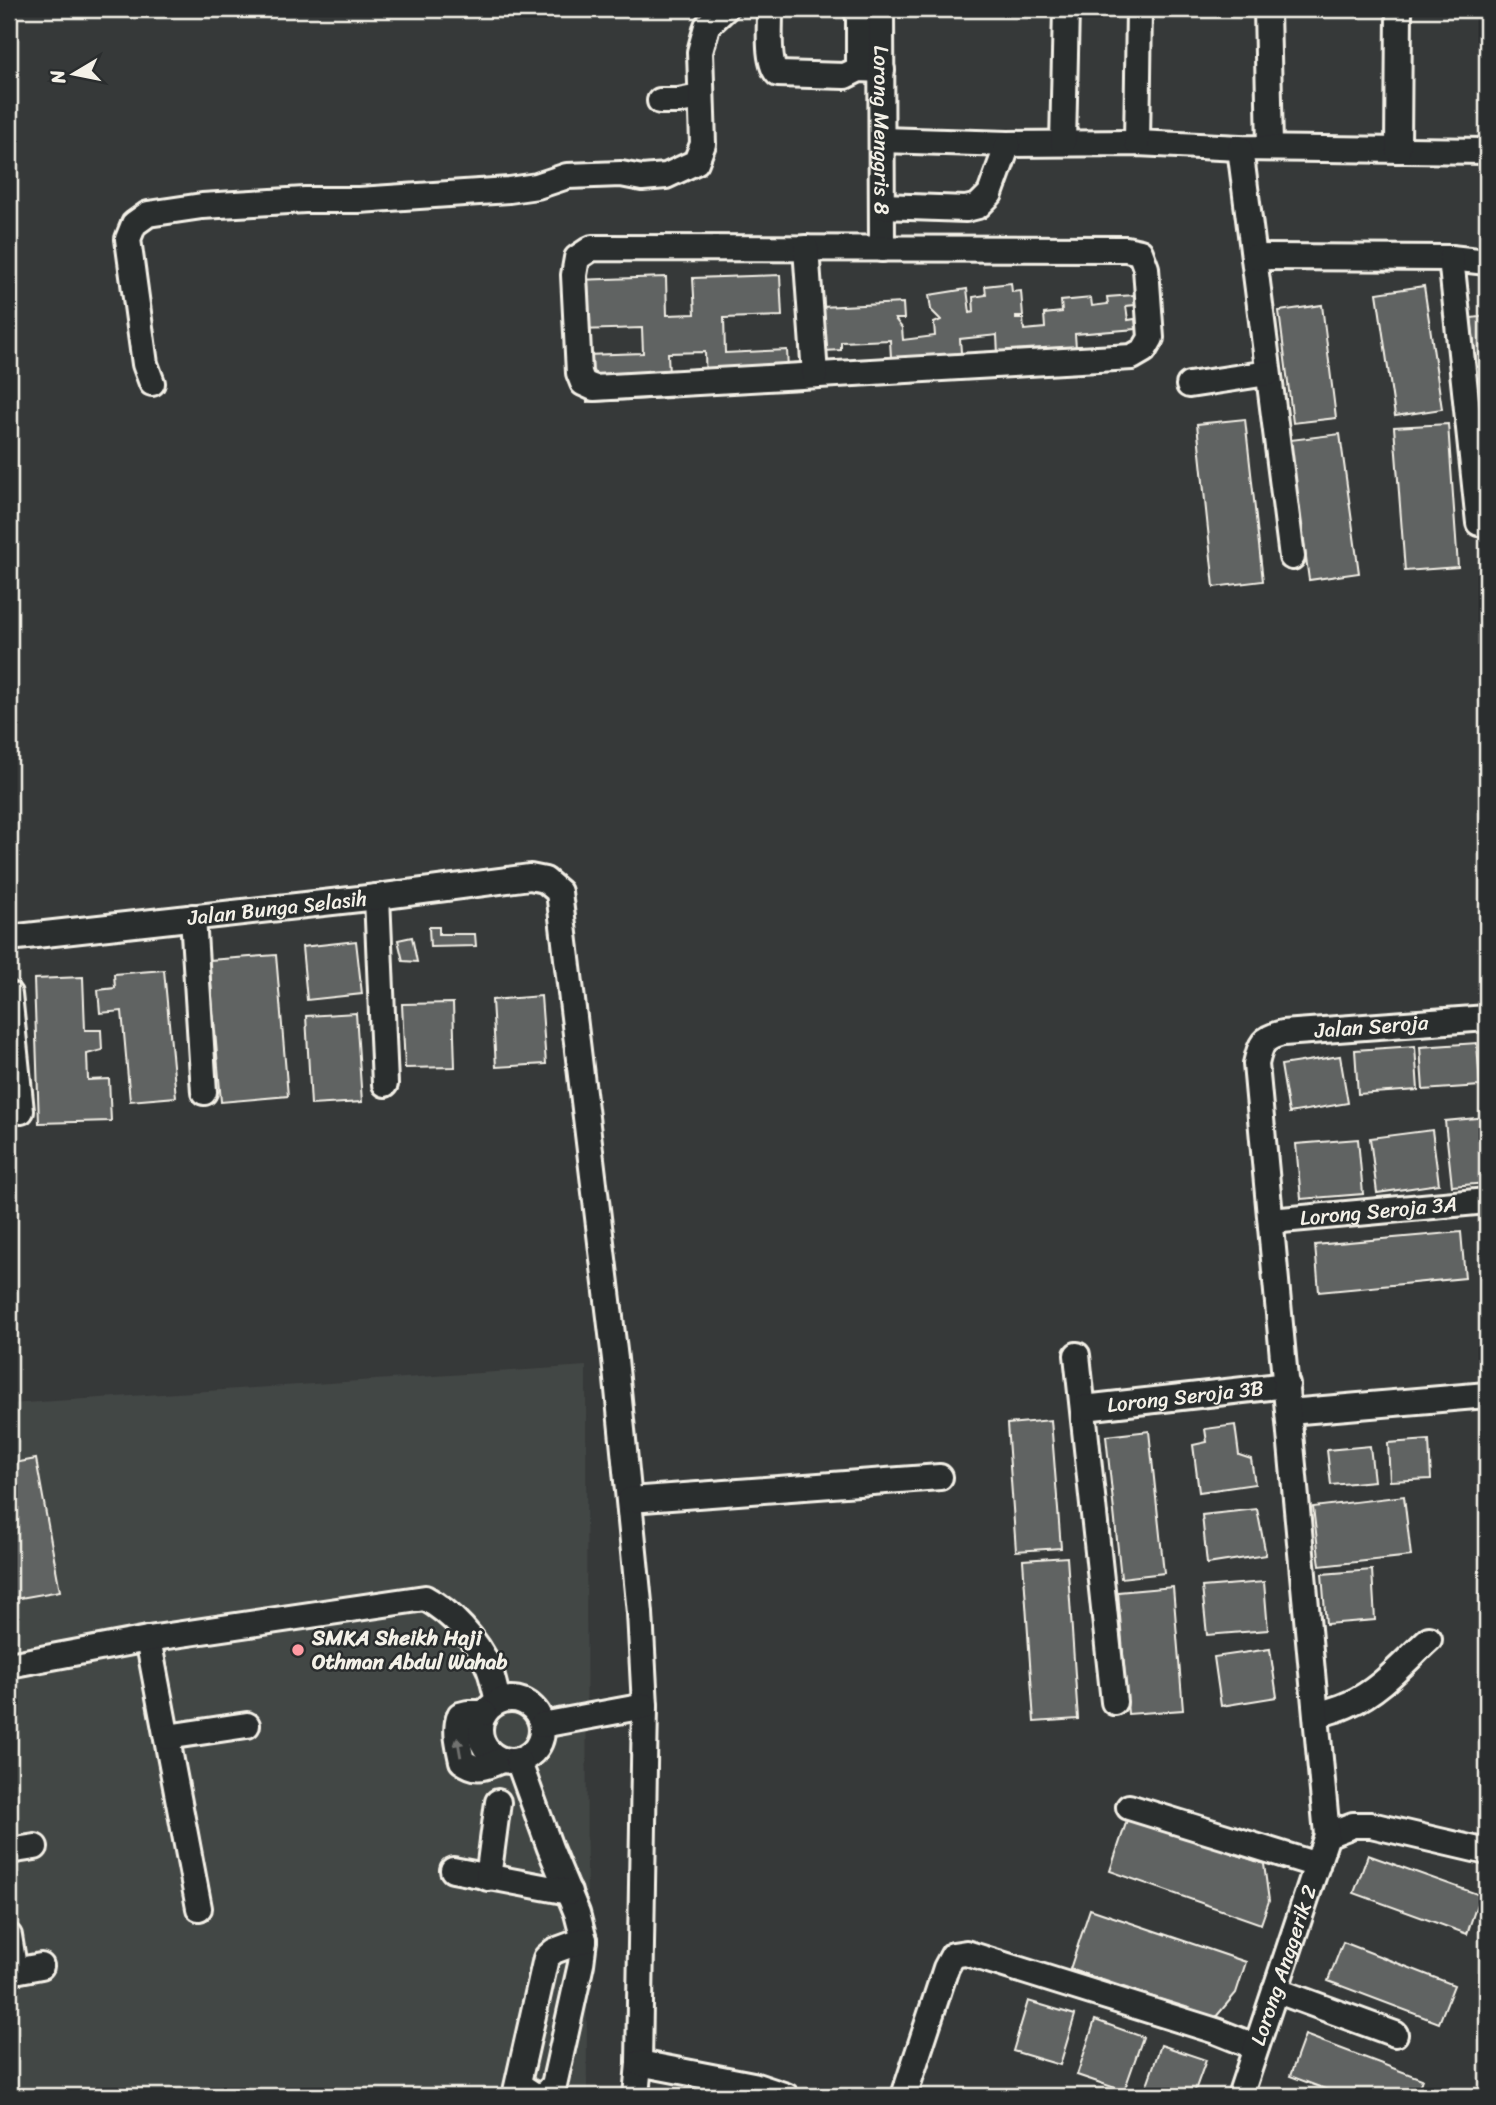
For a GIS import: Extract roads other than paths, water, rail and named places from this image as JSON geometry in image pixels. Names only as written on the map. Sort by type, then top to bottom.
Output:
[{"type":"street","points":[[152,383],[145,364],[128,239],[134,224],[148,214],[202,206],[359,200],[509,190],[537,186],[567,176],[666,176],[696,162],[703,144],[700,52],[707,26],[725,9]]},
{"type":"street","points":[[773,9],[769,13],[771,61],[778,74],[845,76],[871,69],[856,9]]},
{"type":"street","name":"Lorong Menggris 8","points":[[881,9],[871,69],[882,140],[882,249]]},
{"type":"street","points":[[1063,144],[1066,9]]},
{"type":"street","points":[[1137,142],[1139,9]]},
{"type":"street","points":[[1266,9],[1270,148]]},
{"type":"street","points":[[1398,150],[1399,9]]},
{"type":"street","points":[[660,101],[701,97]]},
{"type":"street","points":[[882,140],[1008,145],[1137,142],[1240,148],[1487,151]]},
{"type":"street","points":[[882,206],[978,206],[990,194],[1008,145]]},
{"type":"street","points":[[1240,148],[1292,557]]},
{"type":"street","points":[[592,248],[806,248],[1126,249],[1140,252],[1146,268],[1151,338],[1143,351],[1132,358],[594,388],[583,383],[579,373],[574,275],[577,258],[592,248]]},
{"type":"street","points":[[806,248],[815,375]]},
{"type":"street","points":[[1254,257],[1451,258],[1487,262]]},
{"type":"street","points":[[1451,258],[1479,523]]},
{"type":"street","points":[[1189,385],[1268,373]]},
{"type":"street","name":"Jalan Bunga Selasih","points":[[9,938],[530,877],[545,880],[559,892],[630,1500]]},
{"type":"street","points":[[377,897],[385,1084]]},
{"type":"street","points":[[193,917],[204,1092]]},
{"type":"street","points":[[9,994],[21,1111]]},
{"type":"street","name":"Jalan Seroja","points":[[1271,1221],[1256,1064],[1260,1046],[1269,1037],[1283,1033],[1487,1018]]},
{"type":"street","name":"Lorong Seroja 3A","points":[[1271,1221],[1487,1201]]},
{"type":"street","points":[[1271,1221],[1327,1835],[1353,1825],[1371,1825],[1487,1852]]},
{"type":"street","points":[[1077,1354],[1114,1702]]},
{"type":"street","name":"Lorong Seroja 3B","points":[[1084,1408],[1287,1385]]},
{"type":"street","points":[[1289,1412],[1487,1395]]},
{"type":"street","points":[[636,2096],[639,2063],[645,1706],[630,1500],[940,1477]]},
{"type":"street","points":[[9,1665],[148,1639],[425,1598],[440,1606],[462,1627],[488,1667],[491,1707]]},
{"type":"street","points":[[148,1639],[199,1909]]},
{"type":"street","points":[[1318,1715],[1364,1696],[1429,1639]]},
{"type":"street","points":[[512,1698],[526,1702],[536,1711],[542,1725],[541,1740],[532,1753],[478,1769],[470,1767],[462,1761],[457,1721],[460,1715],[491,1707],[512,1698]]},
{"type":"street","points":[[542,1725],[645,1706]]},
{"type":"street","points":[[167,1737],[247,1725]]},
{"type":"street","points":[[510,1760],[569,1892],[584,1940],[554,2085],[547,2093],[536,2096],[517,2091],[546,1958],[554,1951],[584,1940]]},
{"type":"street","points":[[488,1878],[498,1802]]},
{"type":"street","points":[[1129,1807],[1317,1865]]},
{"type":"street","name":"Lorong Anggerik 2","points":[[1240,2096],[1327,1835]]},
{"type":"street","points":[[9,1852],[35,1847]]},
{"type":"street","points":[[453,1870],[569,1892]]},
{"type":"street","points":[[9,1936],[15,1967],[20,1970],[41,1966]]},
{"type":"street","points":[[904,2096],[946,1968],[953,1955],[966,1953],[1203,2027],[1256,2047]]},
{"type":"street","points":[[1275,1990],[1395,2034]]},
{"type":"street","points":[[639,2063],[753,2085],[786,2096]]},
{"type":"place","name":"SMKA Sheikh Haji Othman Abdul Wahab","points":[[298,1650]]}]
